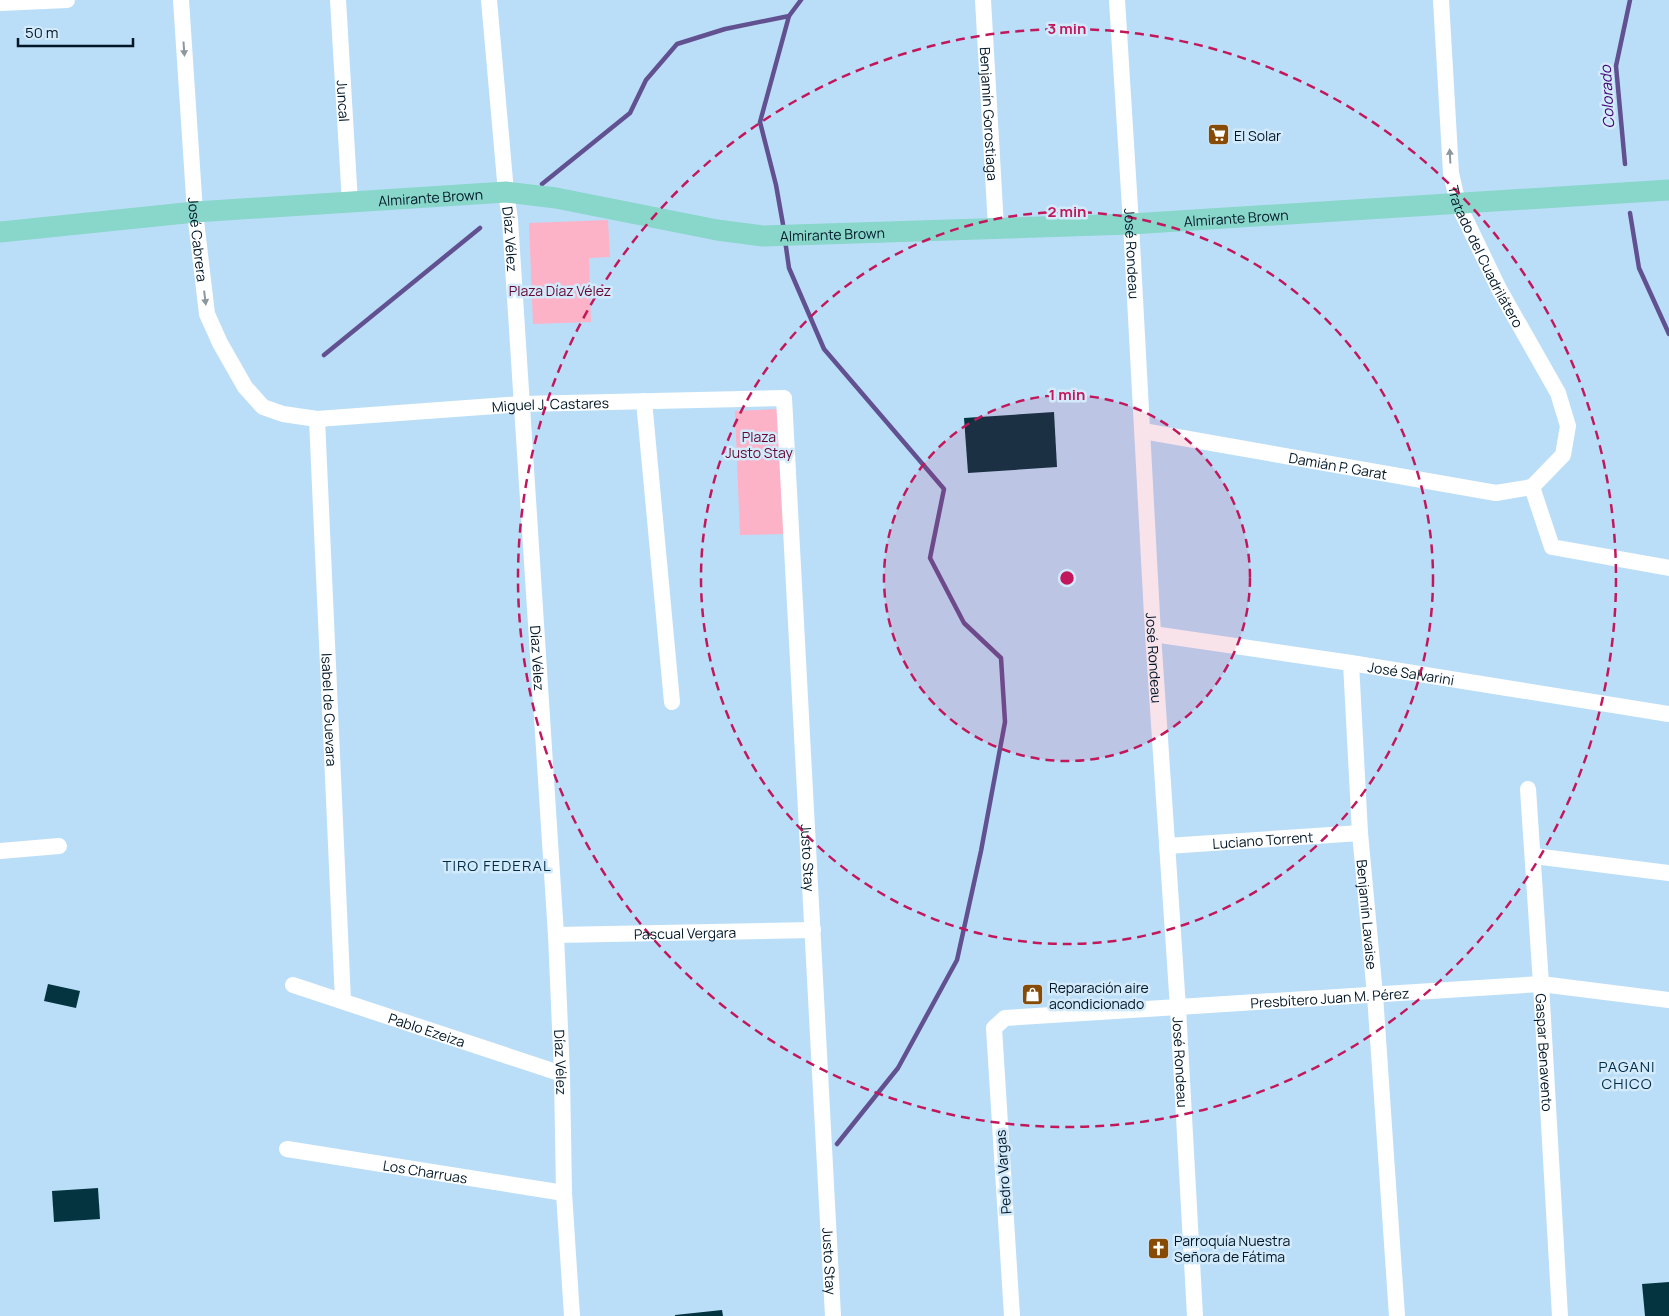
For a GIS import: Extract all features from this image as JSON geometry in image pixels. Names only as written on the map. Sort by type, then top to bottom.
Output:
[{"type":"main road","name":"Almirante Brown","points":[[0,232],[195,212],[506,192],[556,198],[717,230],[763,236],[1131,224],[1669,190]]},
{"type":"street","points":[[0,3],[67,0]]},
{"type":"street","name":"José Cabrera","points":[[181,0],[195,212],[207,314],[220,343],[245,387],[263,407],[283,414],[317,419]]},
{"type":"street","name":"Juncal","points":[[338,0],[350,203]]},
{"type":"street","name":"Díaz Vélez","points":[[489,0],[510,220],[556,935],[562,1074],[564,1193],[572,1316]]},
{"type":"street","name":"Benjamín Gorostiaga","points":[[984,0],[996,227]]},
{"type":"street","name":"José Rondeau","points":[[1117,0],[1143,431],[1153,634],[1178,1008],[1195,1316]]},
{"type":"street","name":"Tratado del Cuadrilátero","points":[[1441,0],[1451,173],[1458,204],[1499,289],[1558,393],[1568,426],[1563,455],[1532,487]]},
{"type":"street","name":"Miguel J. Castares","points":[[317,419],[522,404],[784,398]]},
{"type":"street","name":"Justo Stay","points":[[784,398],[834,1316]]},
{"type":"street","points":[[644,401],[672,702]]},
{"type":"street","name":"Isabel de Guevara","points":[[317,419],[343,1001]]},
{"type":"street","name":"Damián P. Garat","points":[[1143,431],[1496,493],[1532,487]]},
{"type":"street","points":[[1532,487],[1552,547],[1669,568]]},
{"type":"street","name":"José Salvarini","points":[[1153,634],[1351,663],[1669,714]]},
{"type":"street","name":"Benjamín Lavaise","points":[[1351,663],[1360,833],[1374,995],[1397,1316]]},
{"type":"street","name":"Gaspar Benavento","points":[[1528,789],[1534,856],[1560,1316]]},
{"type":"street","name":"Luciano Torrent","points":[[1167,846],[1360,833]]},
{"type":"street","points":[[0,850],[60,846]]},
{"type":"street","points":[[1534,856],[1669,873]]},
{"type":"street","name":"Pascual Vergara","points":[[556,935],[813,930]]},
{"type":"street","name":"Presbítero Juan M. Pérez","points":[[994,1028],[1005,1018],[1541,984],[1669,1000]]},
{"type":"street","name":"Pablo Ezeiza","points":[[293,985],[562,1074]]},
{"type":"street","name":"Pedro Vargas","points":[[994,1028],[1012,1316]]},
{"type":"street","name":"Los Charruas","points":[[287,1149],[564,1193]]},
{"type":"green space","name":"Plaza Díaz Vélez","points":[[608,220],[610,257],[589,258],[591,322],[533,324],[529,223]]},
{"type":"green space","name":"Plaza Justo Stay","points":[[781,409],[785,534],[740,535],[735,411]]},
{"type":"building","points":[[1054,412],[1057,467],[968,473],[964,418]]},
{"type":"building","points":[[48,984],[80,991],[76,1008],[44,1001]]},
{"type":"building","points":[[98,1188],[100,1219],[54,1222],[52,1191]]},
{"type":"building","points":[[1669,1282],[1669,1316],[1645,1316],[1642,1284]]},
{"type":"building","points":[[722,1310],[723,1316],[675,1316],[675,1315]]},
{"type":"waterway","points":[[784,230],[776,185],[760,122],[789,16],[801,0]]},
{"type":"waterway","name":"Colorado","points":[[1625,164],[1616,66],[1630,0]]},
{"type":"waterway","points":[[542,184],[630,113],[646,80],[677,44],[725,29],[789,16]]},
{"type":"waterway","points":[[1630,213],[1639,268],[1669,334]]},
{"type":"waterway","points":[[324,355],[480,228]]},
{"type":"waterway","points":[[785,240],[789,268],[824,349],[944,489],[930,558],[964,623],[1001,658],[1005,722],[981,851],[957,960],[898,1068],[837,1144]]},
{"type":"place","name":"El Solar","points":[[1218,135]]},
{"type":"place","name":"Reparación aire acondicionado","points":[[1033,995]]},
{"type":"place","name":"Parroquía Nuestra Señora de Fátima","points":[[1158,1248]]},
{"type":"district","name":"TIRO FEDERAL","points":[[497,865]]},
{"type":"district","name":"PAGANI CHICO","points":[[1627,1074]]}]
